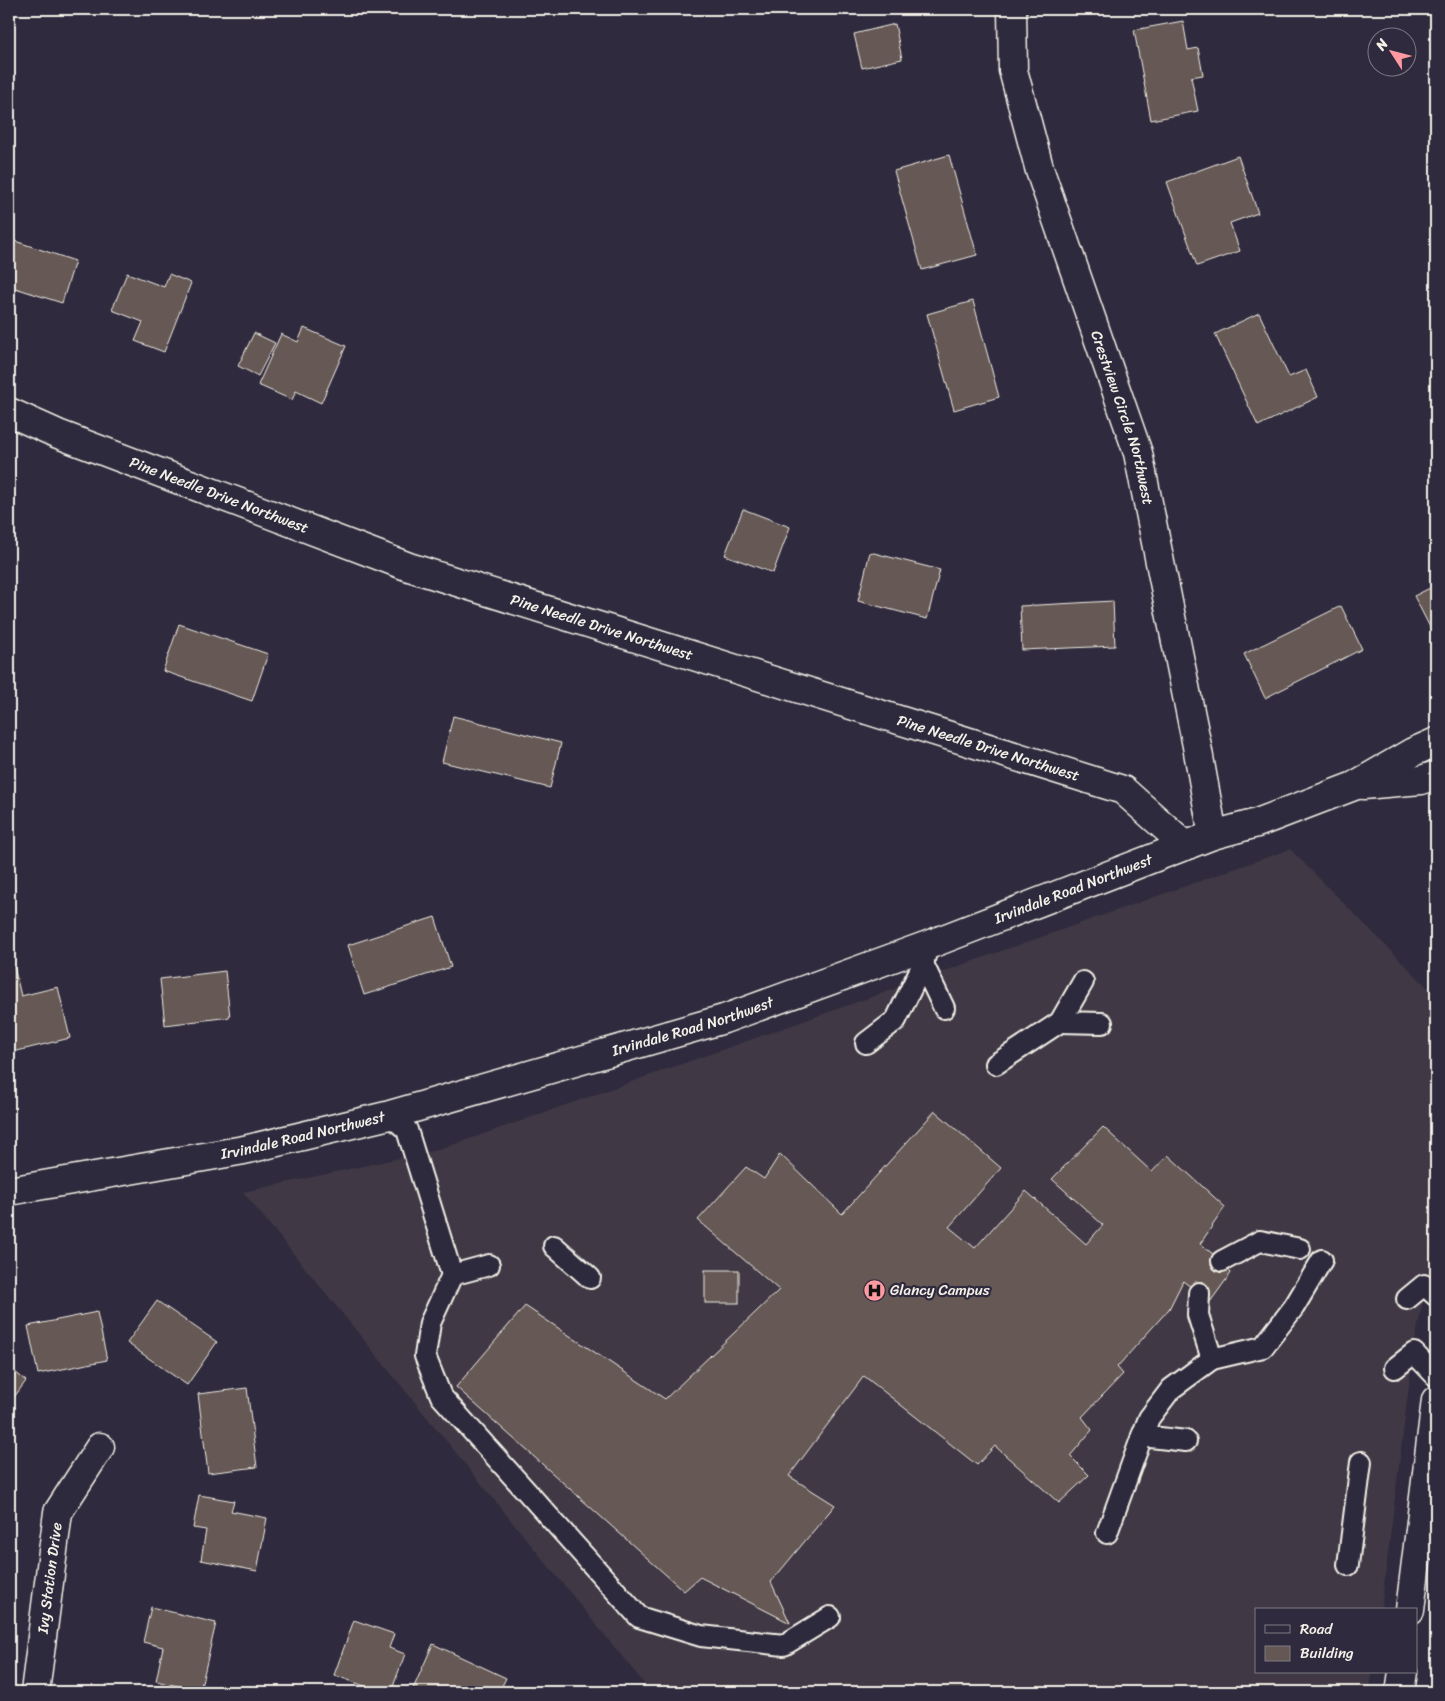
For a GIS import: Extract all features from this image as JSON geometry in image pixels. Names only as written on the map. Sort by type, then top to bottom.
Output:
[{"type":"street","name":"Crestview Circle Northwest","points":[[1012,9],[1013,70],[1040,171],[1138,453],[1214,835]]},
{"type":"street","name":"Pine Needle Drive Northwest","points":[[9,412],[58,434],[408,567],[1123,790],[1186,846]]},
{"type":"street","name":"Irvindale Road Northwest","points":[[9,1190],[244,1150],[390,1115],[724,1019],[926,954],[1214,835],[1257,823],[1354,786],[1413,752],[1436,742]]},
{"type":"street","name":"Irvindale Road Northwest","points":[[1354,786],[1421,780],[1436,775]]},
{"type":"street","points":[[1411,1608],[1428,1545],[1436,1400]]},
{"type":"street","name":"Ivy Station Drive","points":[[35,1692],[58,1512],[100,1447]]},
{"type":"street","points":[[1400,1692],[1403,1674]]},
{"type":"lane","points":[[926,954],[944,1008]]},
{"type":"lane","points":[[866,1043],[896,1020],[926,954]]},
{"type":"lane","points":[[996,1064],[1060,1022],[1083,982]]},
{"type":"lane","points":[[1060,1022],[1102,1023]]},
{"type":"lane","points":[[390,1115],[407,1130],[452,1275],[430,1323],[425,1356],[441,1396],[639,1617],[701,1636],[784,1645],[830,1617]]},
{"type":"lane","points":[[1222,1261],[1260,1241],[1300,1250]]},
{"type":"lane","points":[[554,1246],[590,1278]]},
{"type":"lane","points":[[1107,1533],[1149,1418],[1171,1389],[1212,1359],[1263,1347],[1294,1307],[1322,1260]]},
{"type":"lane","points":[[452,1275],[489,1265]]},
{"type":"lane","points":[[1407,1299],[1424,1285],[1436,1296]]},
{"type":"lane","points":[[1199,1293],[1198,1315],[1212,1359]]},
{"type":"lane","points":[[1395,1368],[1414,1353],[1436,1376]]},
{"type":"lane","points":[[1142,1436],[1186,1441]]},
{"type":"lane","points":[[1348,1565],[1361,1462]]},
{"type":"shaded area","name":"Glancy Campus","points":[[1290,849],[1436,996],[1436,1234],[1414,1346],[1381,1608],[1255,1608],[1255,1674],[1372,1674],[1370,1692],[651,1692],[243,1192],[441,1149]]},
{"type":"building","points":[[1183,21],[1188,50],[1198,48],[1203,75],[1191,77],[1198,111],[1151,120],[1134,30]]},
{"type":"building","points":[[895,24],[902,59],[862,68],[854,34]]},
{"type":"building","points":[[949,155],[977,255],[922,270],[894,171]]},
{"type":"building","points":[[1238,156],[1258,213],[1230,223],[1240,251],[1197,266],[1167,182]]},
{"type":"building","points":[[9,239],[75,261],[62,303],[9,286]]},
{"type":"building","points":[[127,273],[164,287],[169,274],[191,283],[164,352],[135,341],[143,322],[112,310]]},
{"type":"building","points":[[973,301],[999,397],[954,410],[927,314]]},
{"type":"building","points":[[1259,313],[1289,377],[1306,370],[1318,397],[1258,426],[1215,334]]},
{"type":"building","points":[[304,328],[346,346],[321,403],[296,391],[292,400],[258,385],[281,334],[298,342]]},
{"type":"building","points":[[254,333],[275,343],[258,376],[238,366]]},
{"type":"building","points":[[743,509],[790,527],[773,573],[725,555]]},
{"type":"building","points":[[870,552],[940,570],[927,619],[858,601]]},
{"type":"building","points":[[1436,585],[1436,639],[1414,596]]},
{"type":"building","points":[[1113,601],[1115,646],[1022,650],[1020,606]]},
{"type":"building","points":[[1341,606],[1362,649],[1265,698],[1244,654]]},
{"type":"building","points":[[179,624],[268,654],[252,701],[163,671]]},
{"type":"building","points":[[453,716],[561,743],[550,788],[442,762]]},
{"type":"building","points":[[435,917],[451,967],[364,995],[348,945]]},
{"type":"building","points":[[13,962],[21,996],[58,987],[70,1038],[9,1053],[9,963]]},
{"type":"building","points":[[225,971],[230,1017],[165,1025],[160,979]]},
{"type":"building","points":[[935,1111],[1001,1168],[949,1227],[975,1248],[1026,1191],[1086,1244],[1103,1225],[1052,1179],[1103,1127],[1152,1172],[1168,1155],[1225,1207],[1200,1244],[1222,1261],[1231,1273],[1210,1302],[1183,1281],[1169,1309],[1117,1367],[1123,1374],[1082,1417],[1092,1430],[1070,1456],[1089,1475],[1059,1503],[995,1446],[977,1465],[864,1376],[789,1476],[835,1505],[771,1582],[790,1623],[700,1577],[684,1591],[456,1387],[525,1306],[665,1399],[779,1290],[698,1220],[746,1167],[764,1179],[780,1154],[842,1214]]},
{"type":"building","points":[[705,1270],[739,1270],[739,1303],[705,1303]]},
{"type":"building","points":[[157,1301],[217,1342],[187,1385],[127,1343]]},
{"type":"building","points":[[97,1312],[107,1360],[38,1374],[28,1326]]},
{"type":"building","points":[[9,1367],[26,1381],[9,1404]]},
{"type":"building","points":[[247,1388],[257,1467],[208,1473],[198,1394]]},
{"type":"building","points":[[199,1495],[234,1501],[231,1511],[267,1518],[257,1571],[201,1560],[206,1530],[193,1528]]},
{"type":"building","points":[[151,1607],[216,1623],[200,1691],[156,1681],[163,1647],[143,1642]]},
{"type":"building","points":[[354,1620],[394,1634],[389,1648],[405,1654],[391,1692],[381,1692],[334,1675]]},
{"type":"building","points":[[433,1644],[506,1678],[499,1692],[421,1692],[413,1689]]},
{"type":"place","name":"Glancy Campus","points":[[874,1290]]}]
